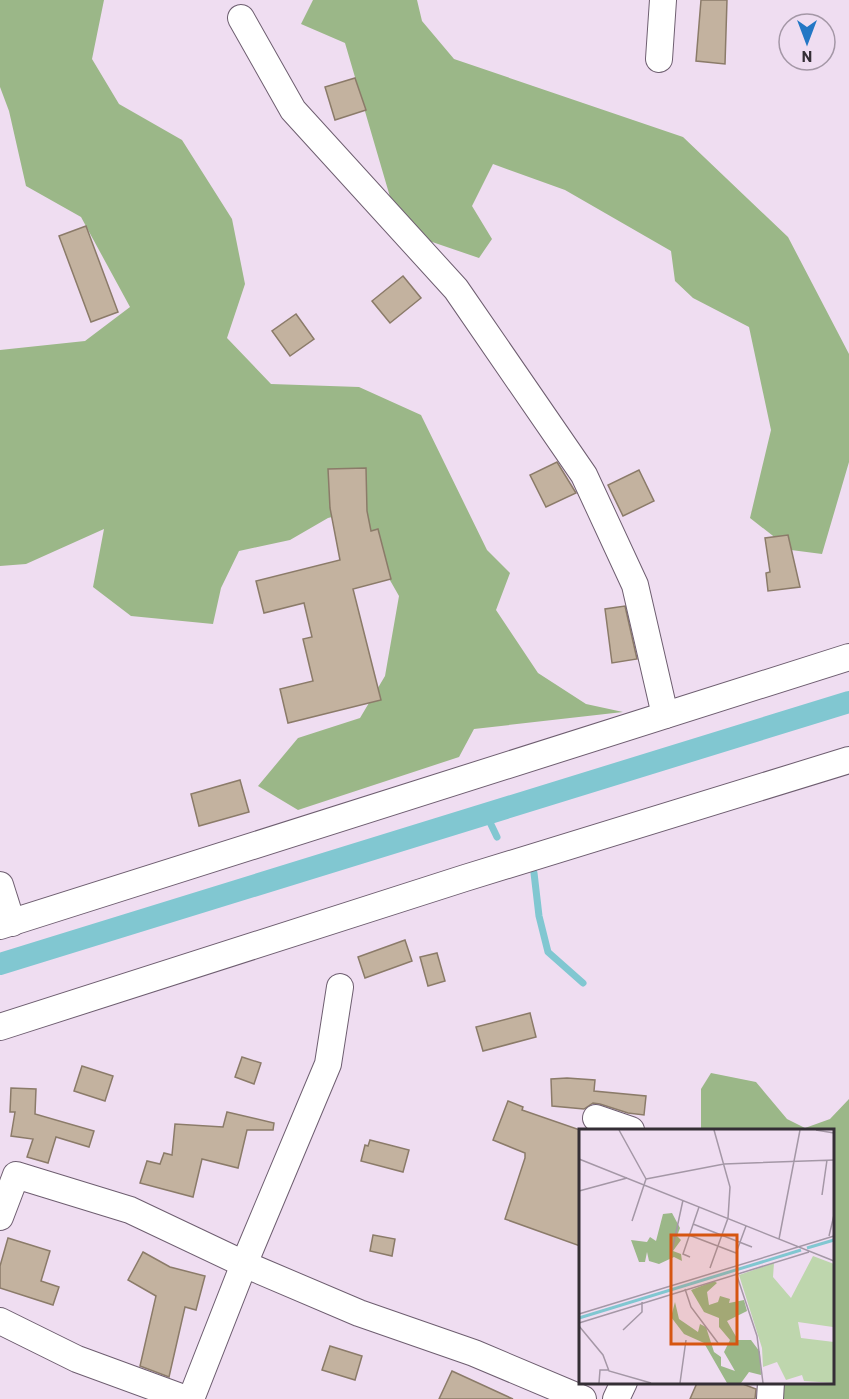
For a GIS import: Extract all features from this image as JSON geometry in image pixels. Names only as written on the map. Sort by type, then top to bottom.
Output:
[{"type":"street","points":[[659,59],[663,0]]},
{"type":"street","points":[[241,18],[293,110],[456,289],[584,475],[635,585],[665,715]]},
{"type":"street","points":[[0,885],[6,925],[849,657]]},
{"type":"street","points":[[0,1028],[476,874],[849,760]]},
{"type":"street","points":[[191,1399],[244,1264],[328,1065],[340,987]]},
{"type":"street","points":[[596,1118],[626,1129]]},
{"type":"street","points":[[0,1217],[16,1175],[130,1210],[244,1264],[359,1313],[474,1353],[583,1399]]},
{"type":"street","points":[[0,1322],[77,1359],[186,1399]]},
{"type":"street","points":[[616,1399],[624,1384]]},
{"type":"street","points":[[770,1399],[771,1384]]},
{"type":"green space","points":[[0,0],[104,0],[92,59],[119,104],[182,140],[232,219],[245,284],[227,338],[271,384],[359,387],[421,415],[487,550],[510,573],[496,610],[538,673],[586,704],[623,712],[474,729],[459,757],[298,810],[258,786],[298,738],[360,718],[385,676],[399,596],[375,554],[360,510],[328,518],[290,540],[239,551],[221,588],[213,624],[131,616],[93,587],[104,529],[26,564],[0,566],[0,350],[85,341],[130,307],[81,217],[26,186],[9,111],[0,87]]},
{"type":"green space","points":[[313,0],[417,0],[422,21],[454,59],[683,137],[788,237],[849,354],[849,462],[822,554],[791,550],[750,518],[771,430],[749,327],[693,298],[675,281],[671,251],[565,190],[493,164],[472,206],[492,239],[479,258],[400,231],[345,43],[301,24]]},
{"type":"green space","points":[[711,1073],[756,1082],[787,1119],[805,1128],[830,1119],[849,1099],[849,1399],[765,1399],[761,1384],[834,1384],[834,1129],[701,1129],[701,1089]]},
{"type":"building","points":[[701,0],[727,0],[725,64],[696,61]]},
{"type":"building","points":[[355,78],[366,110],[335,120],[325,87]]},
{"type":"building","points":[[86,226],[118,312],[91,322],[59,236]]},
{"type":"building","points":[[403,276],[421,298],[390,323],[372,301]]},
{"type":"building","points":[[296,314],[314,339],[290,356],[272,331]]},
{"type":"building","points":[[557,462],[576,493],[546,507],[530,475]]},
{"type":"building","points":[[366,468],[367,511],[371,531],[378,529],[391,579],[353,589],[381,700],[288,723],[280,689],[313,681],[303,639],[312,637],[304,603],[264,613],[256,581],[340,560],[330,508],[328,469]]},
{"type":"building","points":[[639,470],[654,501],[623,516],[608,485]]},
{"type":"building","points":[[788,535],[800,587],[768,591],[766,573],[770,572],[765,538]]},
{"type":"building","points":[[625,606],[637,659],[612,663],[605,609]]},
{"type":"building","points":[[240,780],[249,812],[199,826],[191,794]]},
{"type":"building","points":[[405,940],[412,961],[365,978],[358,957]]},
{"type":"building","points":[[437,953],[445,981],[428,986],[420,957]]},
{"type":"building","points":[[530,1013],[536,1037],[483,1051],[476,1027]]},
{"type":"building","points":[[242,1057],[261,1063],[254,1084],[235,1077]]},
{"type":"building","points":[[82,1066],[113,1076],[105,1101],[74,1091]]},
{"type":"building","points":[[551,1079],[595,1080],[594,1091],[646,1096],[644,1115],[593,1103],[584,1109],[552,1106]]},
{"type":"building","points":[[11,1088],[36,1089],[35,1114],[94,1131],[89,1147],[56,1137],[48,1163],[27,1157],[33,1139],[11,1136],[15,1112],[10,1112]]},
{"type":"building","points":[[508,1101],[523,1107],[522,1110],[579,1130],[579,1246],[505,1219],[525,1153],[493,1140]]},
{"type":"building","points":[[227,1112],[274,1123],[273,1130],[247,1130],[238,1168],[202,1159],[193,1197],[140,1183],[147,1161],[160,1164],[164,1153],[172,1155],[175,1124],[223,1127]]},
{"type":"building","points":[[370,1140],[409,1150],[403,1172],[361,1161],[365,1145],[368,1146]]},
{"type":"building","points":[[373,1235],[395,1239],[392,1256],[370,1251]]},
{"type":"building","points":[[8,1238],[50,1251],[41,1281],[59,1287],[53,1305],[0,1288],[0,1266]]},
{"type":"building","points":[[143,1252],[170,1267],[205,1276],[196,1310],[185,1307],[169,1377],[140,1366],[156,1296],[128,1280]]},
{"type":"building","points":[[330,1346],[362,1356],[355,1380],[322,1370]]},
{"type":"building","points":[[452,1371],[513,1399],[439,1399]]},
{"type":"building","points":[[697,1384],[743,1384],[756,1389],[755,1399],[690,1399]]},
{"type":"waterway","points":[[0,964],[849,702]]},
{"type":"waterway","points":[[486,814],[497,837]]},
{"type":"waterway","points":[[534,873],[539,916],[548,952],[583,983]]}]
